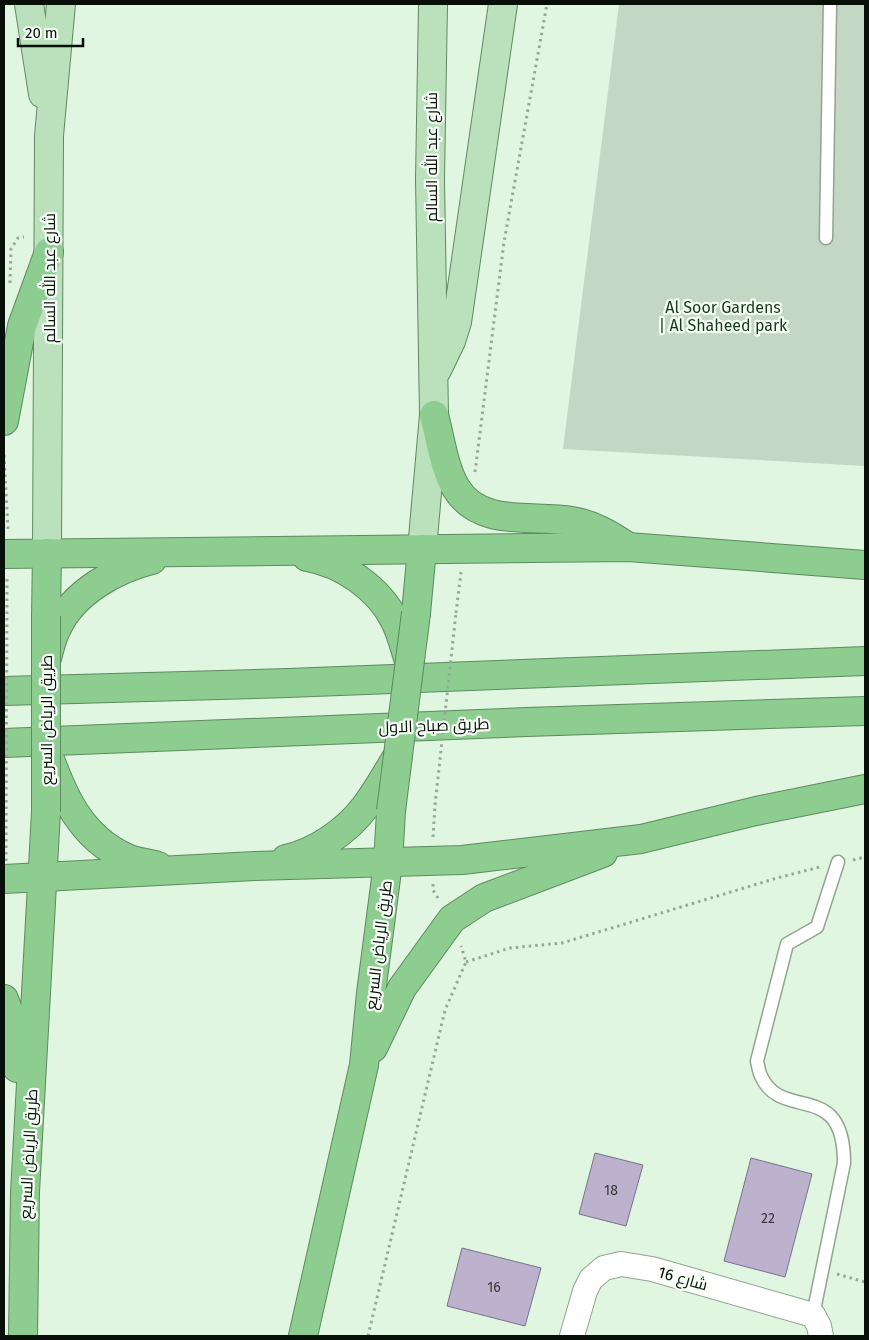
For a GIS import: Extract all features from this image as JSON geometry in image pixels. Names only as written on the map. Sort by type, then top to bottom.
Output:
[{"type":"highway","points":[[4,420],[22,326],[49,252]]},
{"type":"highway","points":[[434,415],[452,480],[463,498],[471,505],[483,512],[496,516],[574,521],[612,536],[628,547]]},
{"type":"highway","points":[[6,553],[628,547],[865,565]]},
{"type":"highway","name":"طريق الرياض السريع","points":[[303,1336],[364,1065],[371,993],[388,863],[391,811],[410,664],[405,616],[422,549]]},
{"type":"highway","points":[[259,551],[314,558],[338,567],[360,580],[379,598],[405,616]]},
{"type":"highway","points":[[57,614],[108,576],[134,564],[187,552]]},
{"type":"highway","name":"طريق الرياض السريع","points":[[23,1336],[25,1192],[42,878],[56,807],[46,747],[46,659],[57,614],[47,553]]},
{"type":"highway","points":[[4,691],[288,683],[865,661]]},
{"type":"highway","name":"طريق صباح الاول","points":[[4,743],[527,722],[865,711]]},
{"type":"highway","points":[[255,866],[293,858],[319,846],[343,829],[364,809],[398,756]]},
{"type":"highway","points":[[364,1065],[402,988],[452,919],[484,898],[641,839],[756,811],[865,789]]},
{"type":"highway","points":[[56,807],[82,825],[103,844],[128,858],[181,871]]},
{"type":"highway","points":[[5,870],[42,878],[255,866],[462,860],[641,839]]},
{"type":"highway","points":[[4,999],[14,1026],[25,1192]]},
{"type":"main road","points":[[29,4],[49,136]]},
{"type":"main road","name":"شارع عبد الله السالم","points":[[47,553],[49,136],[61,4]]},
{"type":"main road","name":"شارع عبد الله السالم","points":[[422,549],[434,415],[430,179],[433,4]]},
{"type":"main road","points":[[434,376],[451,341],[456,322],[503,4]]},
{"type":"street","name":"شارع 16","points":[[572,1336],[584,1291],[591,1279],[604,1268],[621,1264],[652,1269],[812,1314]]},
{"type":"street","points":[[812,1314],[819,1326],[821,1336]]},
{"type":"lane","points":[[826,238],[830,4]]},
{"type":"lane","points":[[812,1314],[844,1163],[841,1130],[833,1117],[819,1107],[781,1097],[771,1089],[761,1077],[757,1061],[787,944],[817,927],[838,862]]},
{"type":"path","points":[[471,505],[504,242],[546,4]]},
{"type":"path","points":[[4,456],[6,553],[5,870]]},
{"type":"path","points":[[432,861],[435,805],[463,548]]},
{"type":"path","points":[[368,1336],[445,1010],[466,962],[510,948],[562,943],[777,878],[838,862],[865,858]]},
{"type":"path","points":[[822,1270],[865,1282]]},
{"type":"green space","name":"Al Soor Gardens | Al Shaheed park","points":[[619,4],[865,4],[865,466],[563,449]]},
{"type":"building","points":[[595,1153],[643,1165],[626,1226],[579,1214]]},
{"type":"building","points":[[751,1158],[812,1174],[785,1277],[724,1261]]},
{"type":"building","points":[[462,1248],[541,1268],[525,1326],[447,1306]]}]
